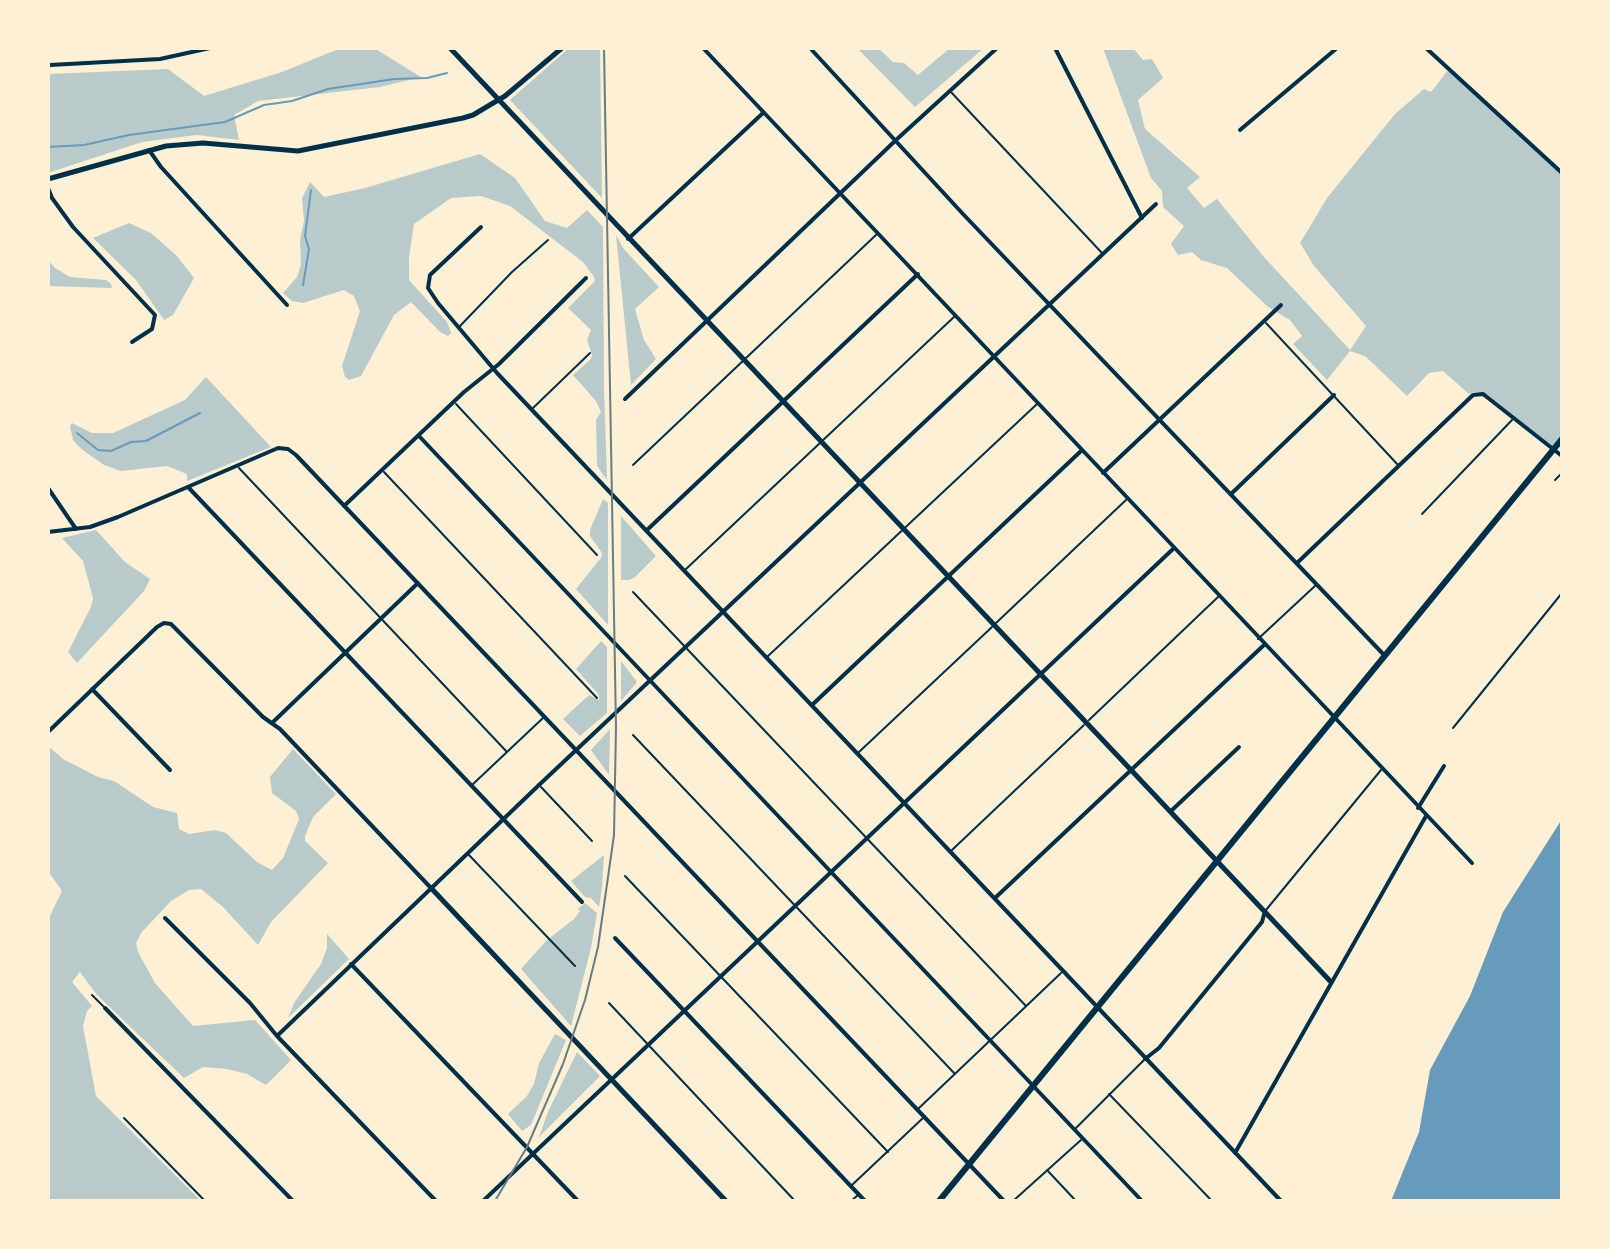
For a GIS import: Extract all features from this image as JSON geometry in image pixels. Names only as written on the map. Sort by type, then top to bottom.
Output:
[{"type":"main road","points":[[939,1201],[1562,439]]},
{"type":"street","points":[[50,65],[160,59],[210,48]]},
{"type":"street","points":[[450,48],[1331,982]]},
{"type":"street","points":[[48,179],[149,150],[203,143],[298,151],[463,118],[499,99],[562,48]]},
{"type":"street","points":[[703,48],[918,274],[1126,500],[1472,863]]},
{"type":"street","points":[[810,48],[1385,656]]},
{"type":"street","points":[[625,399],[997,48]]},
{"type":"street","points":[[1055,48],[1142,218]]},
{"type":"street","points":[[1240,130],[1337,48]]},
{"type":"street","points":[[1426,48],[1562,173]]},
{"type":"street","points":[[628,239],[763,113]]},
{"type":"street","points":[[149,150],[287,305]]},
{"type":"street","points":[[48,188],[73,227],[155,315],[152,329],[132,342]]},
{"type":"street","points":[[277,1036],[1156,204]]},
{"type":"street","points":[[481,227],[430,275],[428,288],[438,303],[493,369],[1281,1201]]},
{"type":"street","points":[[647,530],[918,274]]},
{"type":"street","points":[[344,506],[493,369],[586,278]]},
{"type":"street","points":[[1103,473],[1281,305]]},
{"type":"street","points":[[1297,563],[1476,394],[1483,394],[1562,456]]},
{"type":"street","points":[[1231,494],[1334,395]]},
{"type":"street","points":[[419,436],[1142,1201]]},
{"type":"street","points":[[48,532],[76,529],[118,517],[281,447],[296,455],[1004,1201]]},
{"type":"street","points":[[812,705],[1081,451]]},
{"type":"street","points":[[188,487],[582,902]]},
{"type":"street","points":[[48,488],[76,529]]},
{"type":"street","points":[[483,1201],[1173,549]]},
{"type":"street","points":[[273,722],[418,583]]},
{"type":"street","points":[[48,732],[157,627],[167,623],[176,628],[263,717],[273,722],[726,1201]]},
{"type":"street","points":[[995,899],[1264,645]]},
{"type":"street","points":[[92,689],[170,770]]},
{"type":"street","points":[[1171,811],[1239,747]]},
{"type":"street","points":[[1418,808],[1444,766]]},
{"type":"street","points":[[1235,1153],[1426,816]]},
{"type":"street","points":[[1145,1059],[1159,1048],[1262,922],[1265,911]]},
{"type":"street","points":[[165,918],[227,979],[277,1036],[436,1201]]},
{"type":"street","points":[[615,938],[865,1201]]},
{"type":"street","points":[[351,964],[578,1201]]},
{"type":"street","points":[[105,1008],[293,1201]]},
{"type":"lane","points":[[950,91],[1103,253]]},
{"type":"lane","points":[[633,465],[878,233]]},
{"type":"lane","points":[[459,327],[548,240]]},
{"type":"lane","points":[[684,570],[956,315]]},
{"type":"lane","points":[[1264,321],[1399,465]]},
{"type":"lane","points":[[531,409],[590,353]]},
{"type":"lane","points":[[454,402],[597,555]]},
{"type":"lane","points":[[766,657],[1038,403]]},
{"type":"lane","points":[[1422,514],[1514,418]]},
{"type":"lane","points":[[238,467],[507,752]]},
{"type":"lane","points":[[383,470],[597,698]]},
{"type":"lane","points":[[1555,480],[1562,473]]},
{"type":"lane","points":[[857,754],[1126,500]]},
{"type":"lane","points":[[1258,639],[1317,584]]},
{"type":"lane","points":[[633,592],[1026,1006]]},
{"type":"lane","points":[[1453,728],[1562,593]]},
{"type":"lane","points":[[950,852],[1218,597]]},
{"type":"lane","points":[[471,787],[544,718]]},
{"type":"lane","points":[[633,735],[955,1074]]},
{"type":"lane","points":[[1265,911],[1382,770]]},
{"type":"lane","points":[[539,785],[592,841]]},
{"type":"lane","points":[[467,853],[575,966]]},
{"type":"lane","points":[[625,876],[888,1152]]},
{"type":"lane","points":[[917,1110],[1063,971]]},
{"type":"lane","points":[[92,995],[105,1008]]},
{"type":"lane","points":[[609,1003],[795,1201]]},
{"type":"lane","points":[[1073,1130],[1145,1059]]},
{"type":"lane","points":[[1109,1094],[1212,1201]]},
{"type":"lane","points":[[852,1186],[924,1117]]},
{"type":"lane","points":[[124,1118],[205,1201]]},
{"type":"lane","points":[[1013,1201],[1082,1139]]},
{"type":"lane","points":[[1046,1170],[1076,1201]]},
{"type":"lane","points":[[851,1201],[859,1194]]},
{"type":"shaded area","points":[[341,48],[374,48],[421,77],[380,87],[258,101],[234,115],[239,140],[197,135],[142,142],[48,173],[48,74],[168,69],[204,96],[282,72]]},
{"type":"shaded area","points":[[569,48],[600,48],[602,198],[510,100]]},
{"type":"shaded area","points":[[857,48],[878,48],[893,62],[904,63],[918,75],[950,48],[984,48],[915,107]]},
{"type":"shaded area","points":[[1103,48],[1133,48],[1143,60],[1152,59],[1163,78],[1138,100],[1145,129],[1200,177],[1187,188],[1204,208],[1217,199],[1264,257],[1350,350],[1366,326],[1314,266],[1300,243],[1327,198],[1395,114],[1424,89],[1431,92],[1449,69],[1562,173],[1562,439],[1553,449],[1484,394],[1469,394],[1443,371],[1429,373],[1407,396],[1365,356],[1350,351],[1327,380],[1293,344],[1302,336],[1290,320],[1268,307],[1227,268],[1201,260],[1192,252],[1178,255],[1171,244],[1184,226],[1163,207],[1162,191],[1151,178]]},
{"type":"shaded area","points":[[480,154],[515,178],[545,221],[567,228],[587,210],[603,227],[607,480],[597,466],[596,420],[601,412],[596,401],[573,375],[591,359],[587,340],[591,330],[568,308],[595,281],[594,277],[583,262],[510,206],[481,196],[451,198],[414,224],[409,280],[447,322],[451,333],[448,336],[440,332],[411,302],[394,315],[361,376],[349,380],[342,366],[360,311],[354,296],[344,290],[303,303],[292,301],[283,293],[297,277],[301,264],[302,198],[310,182],[324,197]]},
{"type":"shaded area","points":[[129,223],[151,233],[177,256],[194,278],[173,315],[164,320],[136,280],[93,238]]},
{"type":"shaded area","points":[[616,235],[623,248],[659,287],[635,309],[644,340],[656,359],[631,385]]},
{"type":"shaded area","points":[[48,260],[70,277],[106,280],[112,288],[48,286]]},
{"type":"shaded area","points":[[206,377],[271,447],[187,481],[187,474],[167,466],[121,471],[104,465],[73,440],[72,423],[92,433],[113,433],[185,400]]},
{"type":"shaded area","points":[[603,499],[608,503],[608,625],[576,589],[601,558],[602,553],[590,536],[590,530]]},
{"type":"shaded area","points":[[621,516],[656,556],[628,580],[621,580]]},
{"type":"shaded area","points":[[96,530],[125,562],[150,579],[144,591],[77,663],[68,652],[93,598],[83,561],[62,538]]},
{"type":"shaded area","points":[[601,641],[607,647],[607,713],[580,736],[563,719],[589,695],[599,700],[599,695],[576,669]]},
{"type":"shaded area","points":[[621,661],[637,682],[621,701]]},
{"type":"shaded area","points":[[610,729],[609,775],[591,750]]},
{"type":"shaded area","points":[[48,746],[63,759],[98,777],[114,781],[153,807],[177,813],[179,829],[189,834],[215,830],[226,833],[257,862],[272,870],[283,858],[299,819],[296,811],[272,793],[270,777],[293,749],[336,794],[313,817],[305,836],[305,841],[328,863],[271,922],[258,945],[223,907],[201,889],[189,890],[171,901],[141,933],[136,943],[155,983],[193,1026],[255,1020],[291,1060],[266,1085],[247,1074],[227,1069],[203,1067],[184,1078],[97,995],[80,972],[72,982],[92,1006],[87,1011],[83,1026],[96,1096],[201,1201],[48,1201],[48,920],[62,891],[48,871]]},
{"type":"shaded area","points":[[604,855],[602,888],[599,907],[571,881]]},
{"type":"shaded area","points":[[585,903],[597,913],[571,1026],[521,969],[547,940],[574,919]]},
{"type":"shaded area","points":[[327,934],[349,959],[288,1018],[294,1003],[321,964],[327,948]]},
{"type":"shaded area","points":[[555,1034],[566,1040],[531,1125],[522,1131],[508,1114],[527,1096],[534,1084],[539,1063]]},
{"type":"shaded area","points":[[577,1052],[600,1076],[539,1137],[548,1112]]},
{"type":"water","points":[[1562,819],[1562,1201],[1391,1201],[1419,1132],[1430,1070],[1470,996],[1503,912]]},
{"type":"waterway","points":[[48,147],[84,145],[129,135],[225,122],[264,105],[292,101],[328,89],[447,73]]},
{"type":"waterway","points":[[303,285],[309,249],[305,236],[311,190]]},
{"type":"waterway","points":[[77,433],[98,450],[111,451],[131,442],[146,441],[200,413]]},
{"type":"railway","points":[[495,1201],[527,1147],[563,1064],[585,1000],[598,947],[614,835],[616,727],[604,48]]}]
